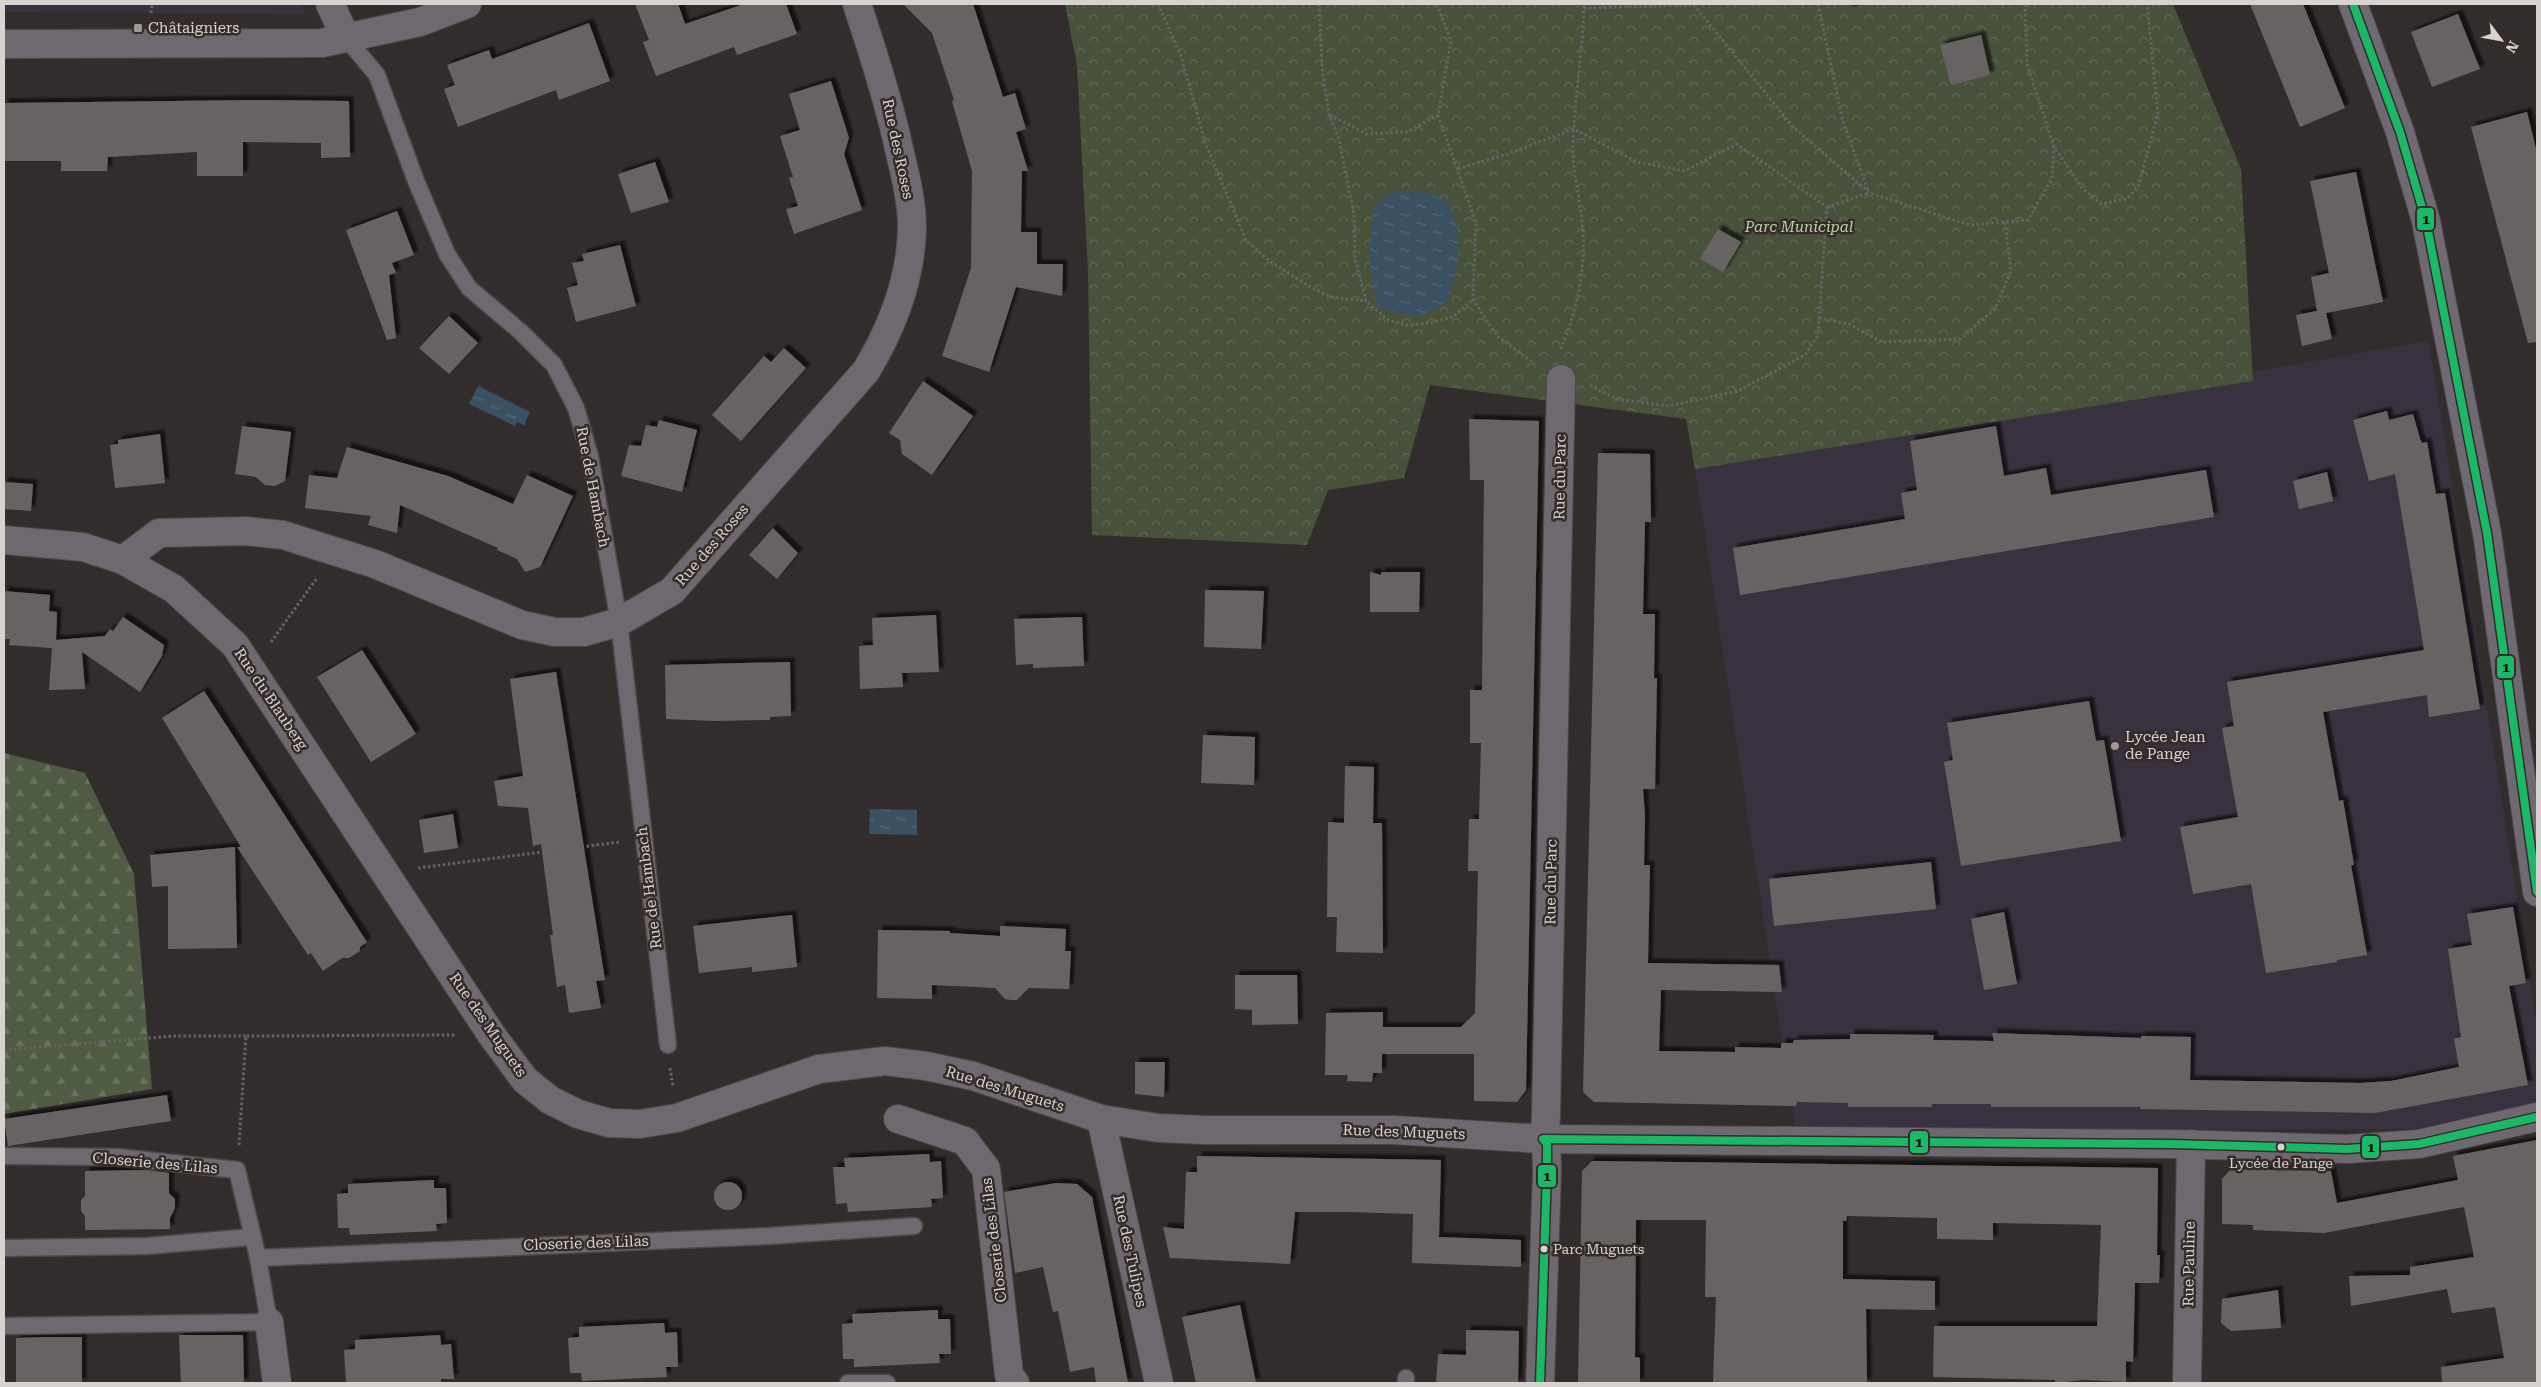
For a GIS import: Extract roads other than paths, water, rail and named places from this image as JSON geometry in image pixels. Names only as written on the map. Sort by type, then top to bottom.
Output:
[{"type":"main road","points":[[2353,4],[2400,132],[2426,222],[2487,533],[2537,892]]},
{"type":"street","name":"Rue de Hambach","points":[[330,4],[346,38]]},
{"type":"street","points":[[4,44],[322,43],[420,22],[467,4]]},
{"type":"street","name":"Rue des Roses","points":[[123,560],[159,533],[245,531],[283,535],[375,564],[522,625],[555,632],[584,632],[619,622],[672,591],[866,371],[884,341],[908,266],[912,228],[908,188],[888,100],[857,4]]},
{"type":"street","name":"Rue du Parc","points":[[1540,1383],[1547,1171],[1547,1144],[1543,1139],[1547,1085],[1561,378]]},
{"type":"street","name":"Rue du Blauberg","points":[[4,540],[83,547],[123,560],[174,589],[235,645],[435,947]]},
{"type":"street","name":"Rue des Muguets","points":[[435,947],[491,1034],[525,1080],[550,1100],[578,1114],[608,1123],[640,1124],[677,1118],[819,1069],[885,1061],[926,1066],[973,1076],[1101,1119],[1158,1128],[1394,1130],[1543,1139],[2191,1144],[2347,1149],[2418,1144],[2537,1117]]},
{"type":"street","name":"Closerie des Lilas","points":[[898,1119],[965,1141],[986,1169],[1009,1375],[1014,1383]]},
{"type":"street","name":"Rue des Tulipes","points":[[1101,1119],[1159,1383]]},
{"type":"street","name":"Rue Pauline","points":[[2187,1383],[2191,1144]]},
{"type":"street","name":"Closerie des Lilas","points":[[269,1322],[277,1383]]},
{"type":"lane","name":"Rue de Hambach","points":[[346,38],[376,75],[416,181],[447,254],[469,288],[521,332],[554,364],[576,408],[590,456],[619,622],[668,1045]]},
{"type":"lane","name":"Closerie des Lilas","points":[[4,1156],[118,1157],[237,1170],[258,1258],[269,1322]]},
{"type":"lane","name":"Closerie des Lilas","points":[[258,1258],[769,1236],[914,1226]]},
{"type":"lane","points":[[4,1248],[147,1246],[252,1237]]},
{"type":"lane","points":[[4,1326],[269,1322]]},
{"type":"lane","points":[[848,1383],[887,1383]]},
{"type":"water","points":[[1395,191],[1416,191],[1444,198],[1456,224],[1459,248],[1449,300],[1422,315],[1406,316],[1397,314],[1377,305],[1374,292],[1370,256],[1374,206]]},
{"type":"water","points":[[478,386],[530,412],[524,425],[517,422],[515,426],[469,404]]},
{"type":"water","points":[[870,809],[917,810],[917,835],[869,834]]},
{"type":"place","name":"Châtaigniers","points":[[138,28]]},
{"type":"place","name":"Lycée Jean de Pange","points":[[2115,746]]},
{"type":"place","name":"Lycée de Pange","points":[[2281,1147]]},
{"type":"place","name":"Parc Muguets","points":[[1544,1249]]},
{"type":"park label","name":"Parc Municipal","points":[[1799,227]]}]
